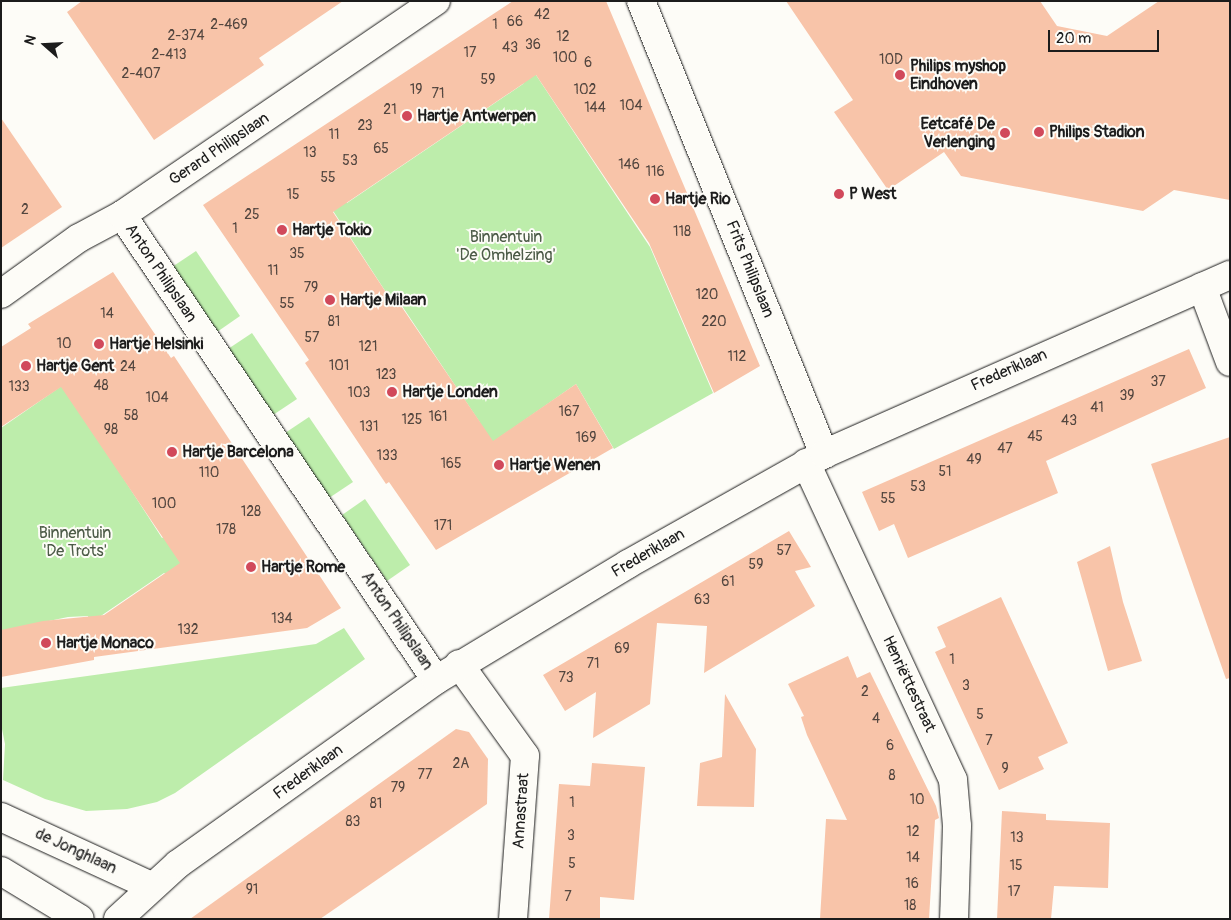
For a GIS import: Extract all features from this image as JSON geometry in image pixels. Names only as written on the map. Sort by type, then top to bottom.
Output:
[{"type":"street","name":"Gerard Philipslaan","points":[[1,294],[79,238],[122,215],[436,1]]},
{"type":"street","name":"Frits Philipslaan","points":[[641,1],[815,458]]},
{"type":"street","name":"Anton Philipslaan","points":[[122,215],[436,680]]},
{"type":"street","name":"Frederiklaan","points":[[118,919],[151,886],[459,664],[815,458],[1230,275]]},
{"type":"street","points":[[1202,287],[1230,362]]},
{"type":"street","name":"Henriëttestraat","points":[[815,458],[953,780],[957,826],[954,919]]},
{"type":"street","name":"Annastraat","points":[[459,664],[525,756],[513,919]]},
{"type":"street","name":"de Jonghlaan","points":[[1,817],[151,886]]},
{"type":"street","points":[[1,872],[80,919]]},
{"type":"green space","name":"Binnentuin 'De Omhelzing'","points":[[532,69],[650,247],[713,393],[614,449],[576,384],[490,444],[479,421],[398,300],[393,303],[328,203],[342,196],[347,203],[523,84]]},
{"type":"green space","points":[[196,251],[240,316],[217,332],[172,267]]},
{"type":"green space","points":[[252,333],[297,399],[273,415],[228,349]]},
{"type":"green space","name":"Binnentuin 'De Trots'","points":[[63,385],[162,538],[167,535],[210,595],[164,573],[89,624],[88,616],[68,617],[1,631],[1,428]]},
{"type":"green space","points":[[309,417],[353,482],[329,498],[285,433]]},
{"type":"green space","points":[[365,499],[410,565],[387,581],[342,515]]},
{"type":"green space","points":[[344,628],[365,659],[175,793],[157,802],[127,809],[86,811],[45,799],[3,780],[5,744],[1,724],[1,688],[316,644]]},
{"type":"building","points":[[82,1],[343,1],[259,58],[264,65],[154,140],[67,12]]},
{"type":"building","points":[[513,1],[606,1],[760,366],[714,393],[649,243],[536,75],[333,212],[393,303],[397,300],[493,441],[576,384],[613,448],[436,550],[389,482],[386,484],[305,363],[309,360],[203,205]]},
{"type":"building","name":"Philips Stadion","points":[[786,1],[1040,1],[1057,26],[1107,36],[1159,1],[1230,1],[1230,200],[1174,190],[1143,211],[961,176],[944,152],[888,190],[834,112],[853,100]]},
{"type":"building","points":[[1,118],[62,207],[1,248]]},
{"type":"building","points":[[113,272],[171,358],[174,356],[341,608],[307,628],[94,657],[94,660],[1,677],[1,630],[43,621],[104,615],[180,563],[61,387],[1,427],[1,347],[31,328],[28,324]]},
{"type":"building","points":[[1189,349],[1206,388],[1046,461],[1058,493],[908,558],[894,524],[879,531],[862,492]]},
{"type":"building","points":[[1230,437],[1230,678],[1226,679],[1151,464]]},
{"type":"building","points":[[789,531],[811,567],[795,571],[815,606],[704,673],[707,626],[657,623],[650,704],[593,738],[596,692],[565,711],[543,675]]},
{"type":"building","points":[[1110,546],[1123,602],[1142,661],[1108,671],[1077,562]]},
{"type":"building","points":[[1001,597],[1068,743],[1038,757],[1044,769],[999,790],[935,652],[946,647],[937,627]]},
{"type":"building","points":[[848,656],[857,678],[870,672],[936,806],[939,818],[935,820],[929,919],[820,919],[826,819],[847,820],[807,735],[801,717],[804,716],[788,684]]},
{"type":"building","points":[[725,694],[756,749],[754,807],[697,806],[700,763],[722,757]]},
{"type":"building","points":[[456,729],[469,732],[488,759],[487,804],[320,919],[190,919]]},
{"type":"building","points":[[592,763],[645,767],[634,900],[600,897],[600,919],[549,919],[559,784],[590,786]]},
{"type":"building","points":[[1002,811],[1046,814],[1046,820],[1110,823],[1108,888],[1054,886],[1051,919],[997,919]]},
{"type":"place","name":"Philips myshop Eindhoven","points":[[900,75]]},
{"type":"place","name":"Hartje Antwerpen","points":[[407,116]]},
{"type":"place","name":"Philips Stadion","points":[[1039,132]]},
{"type":"place","name":"Eetcafé De Verlenging","points":[[1005,133]]},
{"type":"place","name":"P West","points":[[839,194]]},
{"type":"place","name":"Hartje Rio","points":[[655,199]]},
{"type":"place","name":"Hartje Tokio","points":[[282,230]]},
{"type":"place","name":"Hartje Milaan","points":[[330,300]]},
{"type":"place","name":"Hartje Helsinki","points":[[99,344]]},
{"type":"place","name":"Hartje Gent","points":[[26,366]]},
{"type":"place","name":"Hartje Londen","points":[[392,392]]},
{"type":"place","name":"Hartje Barcelona","points":[[172,452]]},
{"type":"place","name":"Hartje Wenen","points":[[499,465]]},
{"type":"place","name":"Hartje Rome","points":[[251,567]]},
{"type":"place","name":"Hartje Monaco","points":[[46,643]]}]
